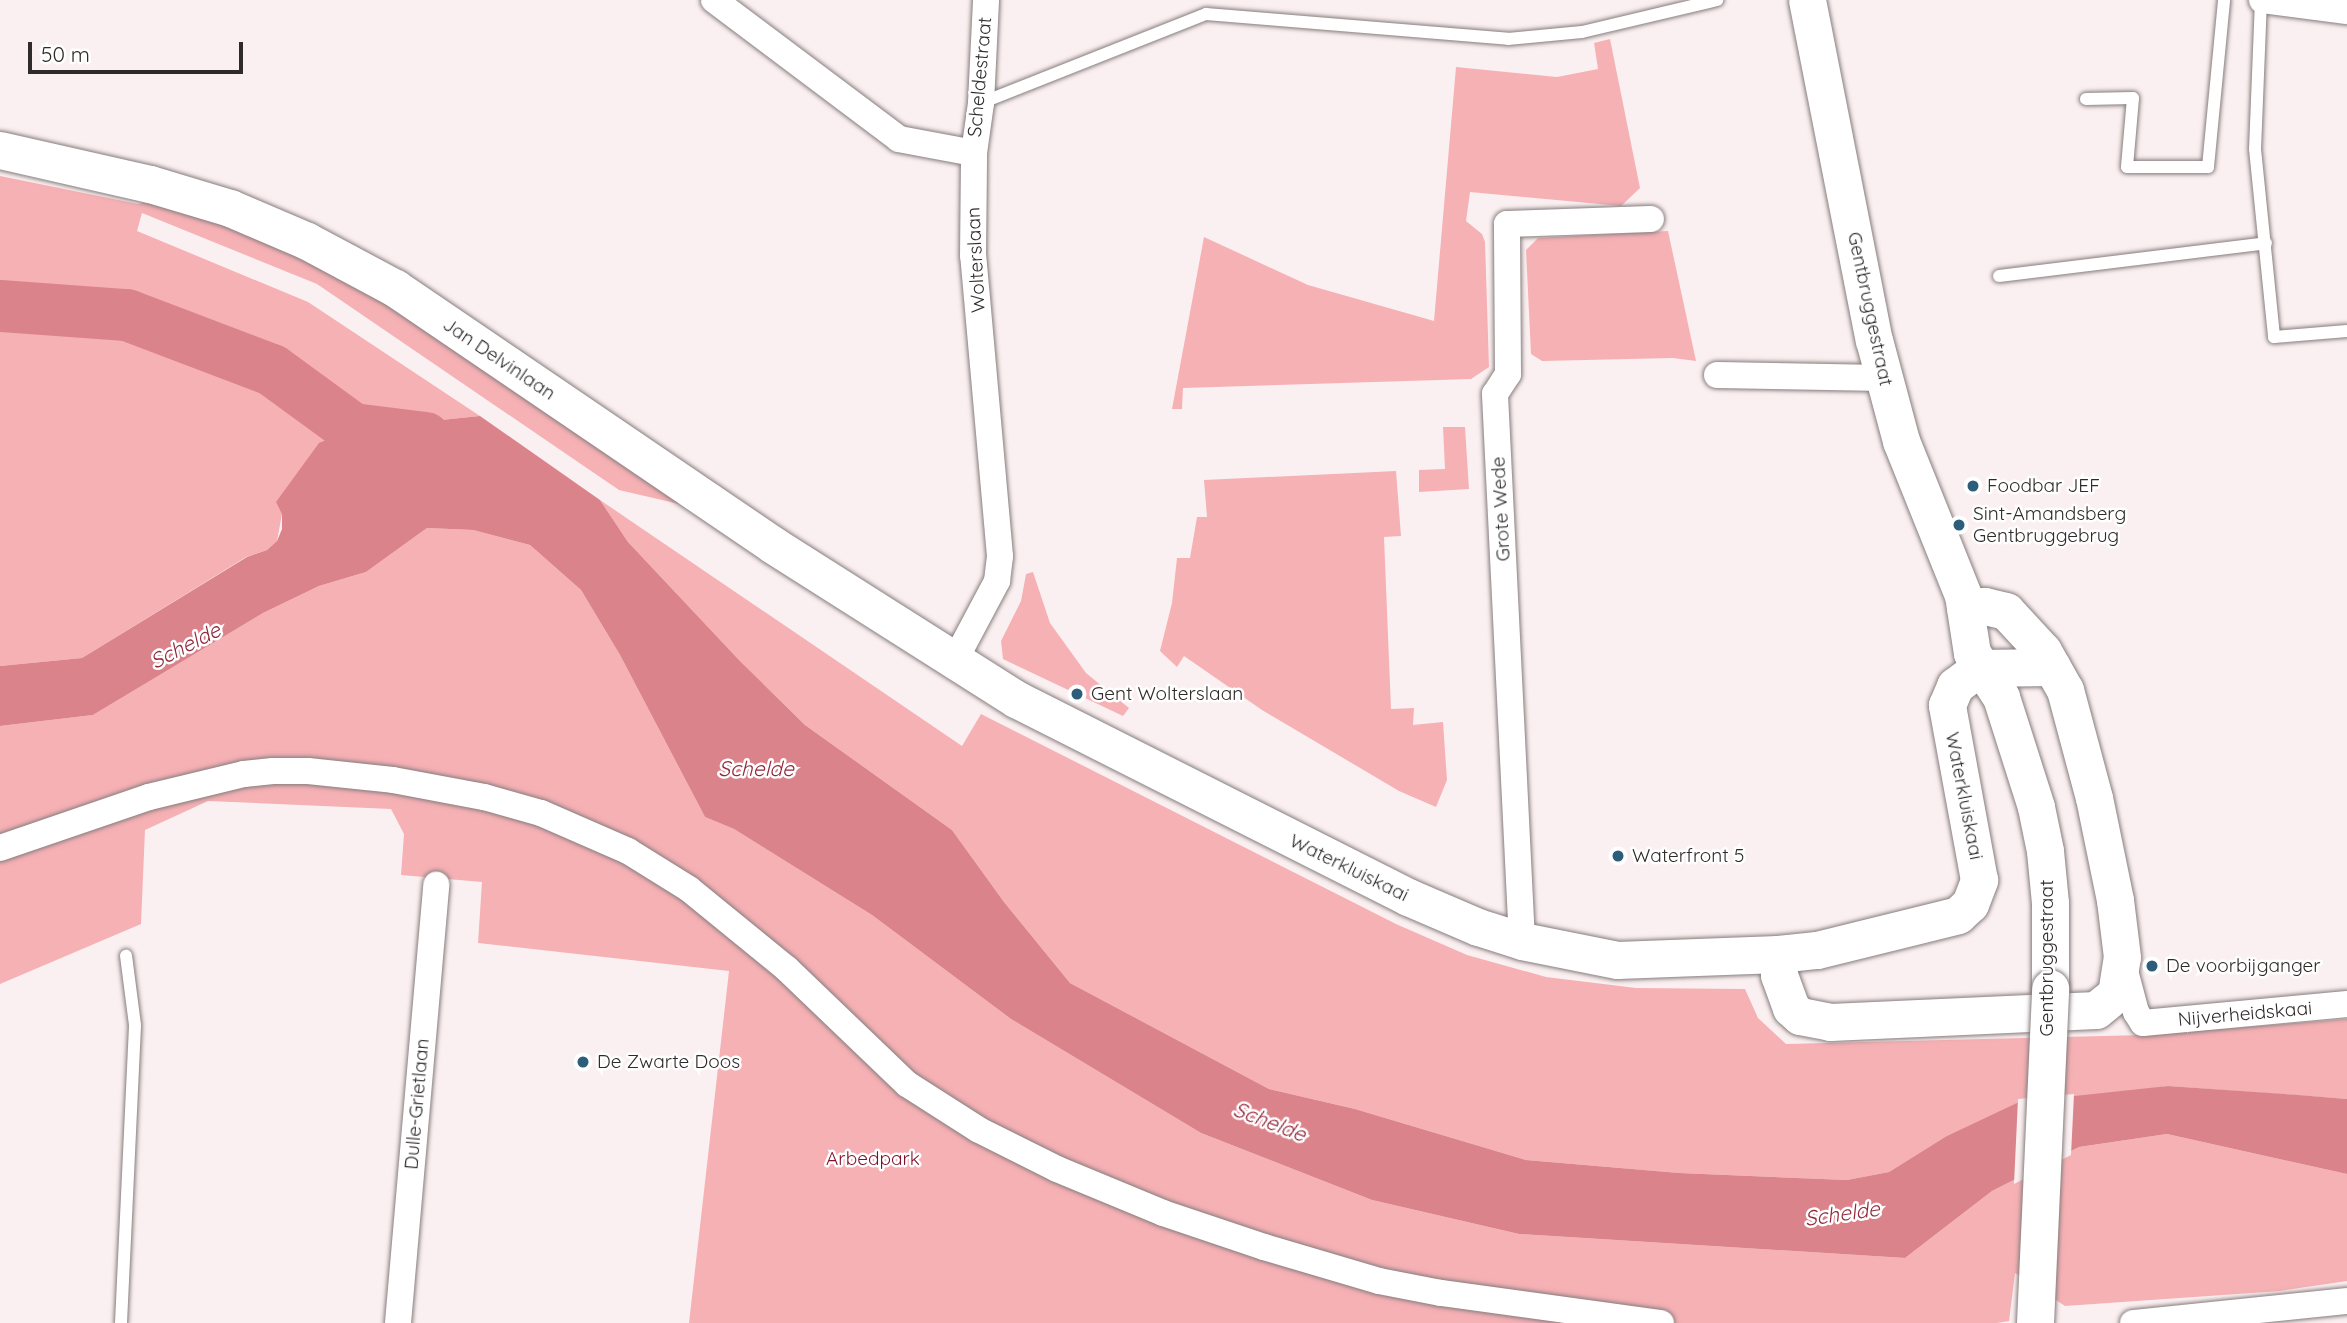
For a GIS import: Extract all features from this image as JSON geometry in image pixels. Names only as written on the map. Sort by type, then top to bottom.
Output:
[{"type":"street","points":[[714,0],[899,138],[974,153]]},
{"type":"street","name":"Scheldestraat","points":[[974,153],[981,103],[986,0]]},
{"type":"street","name":"Gentbruggestraat","points":[[1807,0],[1884,378],[1901,441],[1963,596],[1972,653],[1979,668],[2001,697],[2036,807],[2045,851],[2050,903],[2050,988],[2035,1323]]},
{"type":"street","points":[[2261,0],[2347,11]]},
{"type":"street","name":"Jan Delvinlaan","points":[[0,150],[150,184],[230,208],[329,253],[395,288],[773,545],[954,662]]},
{"type":"street","name":"Wolterslaan","points":[[954,662],[997,581],[1000,556],[973,256],[974,153]]},
{"type":"street","name":"Grote Wede","points":[[1522,941],[1495,394],[1508,374],[1507,225],[1651,219]]},
{"type":"street","points":[[1717,375],[1884,378]]},
{"type":"street","points":[[1778,954],[1779,975],[1791,1008],[1800,1016],[1830,1022],[2096,1010],[2116,995],[2122,957],[2115,900],[2094,798],[2065,690],[2043,650],[2006,611],[1985,606],[1965,608]]},
{"type":"street","name":"Waterkluiskaai","points":[[954,662],[1016,699],[1408,897],[1478,927],[1522,941],[1618,960],[1817,950],[1958,915],[1970,904],[1979,880],[1947,705],[1955,686],[1979,668]]},
{"type":"street","points":[[1979,668],[2052,667]]},
{"type":"street","points":[[0,848],[149,797],[234,776],[273,771],[308,771],[393,780],[484,797],[541,813],[628,851],[690,889],[787,969],[907,1084],[979,1130],[1057,1169],[1163,1213],[1264,1247],[1380,1281],[1441,1293],[1661,1323]]},
{"type":"street","name":"Dulle-Grietlaan","points":[[397,1323],[436,885]]},
{"type":"street","name":"Nijverheidskaai","points":[[2122,957],[2136,1012],[2143,1023],[2347,1004]]},
{"type":"street","points":[[2133,1323],[2281,1315],[2347,1301]]},
{"type":"lane","points":[[981,103],[1206,14],[1508,39],[1582,32],[1717,0]]},
{"type":"lane","points":[[2085,99],[2133,98],[2127,167],[2208,167],[2224,0]]},
{"type":"lane","points":[[2261,0],[2255,149],[2274,337],[2347,331]]},
{"type":"lane","points":[[1999,276],[2266,243]]},
{"type":"lane","points":[[121,1323],[135,1025],[126,956]]},
{"type":"green space","points":[[1610,39],[1640,188],[1621,206],[1470,192],[1466,221],[1482,234],[1485,242],[1489,367],[1471,379],[1183,388],[1182,409],[1172,409],[1204,237],[1308,285],[1434,321],[1456,67],[1557,77],[1598,69],[1594,43]]},
{"type":"green space","points":[[0,176],[138,204],[154,200],[225,223],[300,255],[387,301],[692,507],[619,490],[317,284],[142,213],[137,231],[308,302],[480,416],[353,429],[282,514],[277,541],[267,550],[246,557],[82,658],[0,666]]},
{"type":"green space","points":[[1668,231],[1696,361],[1673,358],[1542,361],[1531,354],[1526,250],[1538,238]]},
{"type":"green space","points":[[1443,427],[1465,427],[1469,489],[1419,492],[1419,470],[1445,469]]},
{"type":"green space","points":[[1396,471],[1401,536],[1384,537],[1391,709],[1414,708],[1413,725],[1443,722],[1447,780],[1436,807],[1399,791],[1262,710],[1184,656],[1177,667],[1160,651],[1172,603],[1177,558],[1190,558],[1197,517],[1207,517],[1204,480]]},
{"type":"green space","points":[[600,500],[962,746],[981,714],[1396,924],[1467,955],[1546,977],[1636,988],[1745,989],[1758,1018],[1786,1044],[2144,1035],[2347,1019],[2347,1099],[2168,1086],[2106,1095],[1945,1137],[1889,1172],[1847,1180],[1679,1173],[1526,1160],[1355,1109],[1269,1089],[1070,983],[1004,902],[952,830],[805,725],[739,660],[628,542]]},
{"type":"green space","name":"Arbedpark","points":[[427,528],[473,530],[530,545],[581,590],[620,655],[705,817],[734,829],[872,915],[1011,1019],[1201,1133],[1372,1200],[1519,1234],[1905,1258],[1992,1191],[2079,1147],[2167,1134],[2347,1174],[2347,1281],[2280,1291],[2065,1306],[2015,1273],[2009,1321],[1997,1323],[689,1323],[729,971],[478,943],[482,882],[401,875],[404,834],[391,809],[208,801],[145,830],[141,924],[0,984],[0,726],[93,715],[263,613],[319,586],[366,572]]},
{"type":"green space","points":[[1033,572],[1050,623],[1086,673],[1129,708],[1123,716],[1003,659],[1001,641],[1021,601],[1026,574]]},
{"type":"water","name":"Schelde","points":[[480,416],[600,500],[628,542],[739,660],[805,725],[952,830],[1004,902],[1070,983],[1269,1089],[1355,1109],[1526,1160],[1679,1173],[1847,1180],[1889,1172],[1945,1137],[2019,1102],[2168,1086],[2298,1095],[2347,1099],[2347,1174],[2167,1134],[2079,1147],[1992,1191],[1905,1258],[1519,1234],[1372,1200],[1201,1133],[1011,1019],[872,915],[734,829],[705,817],[620,655],[581,590],[530,545],[473,530],[427,528],[366,572],[319,586],[263,613],[93,715],[0,726],[0,666],[82,658],[247,557],[267,550],[277,541],[282,529],[282,514],[276,502],[319,443],[353,429]]},
{"type":"pier","points":[[2074,1094],[2071,1155],[2014,1184],[2018,1099]]},
{"type":"waterway","name":"Schelde","points":[[0,306],[127,315],[272,370],[353,429],[425,438]]},
{"type":"place","name":"Foodbar JEF","points":[[1973,486]]},
{"type":"place","name":"Sint-Amandsberg Gentbruggebrug","points":[[1959,525]]},
{"type":"place","name":"Gent Wolterslaan","points":[[1077,694]]},
{"type":"place","name":"Waterfront 5","points":[[1618,856]]},
{"type":"place","name":"De voorbijganger","points":[[2152,966]]},
{"type":"place","name":"De Zwarte Doos","points":[[583,1062]]}]
